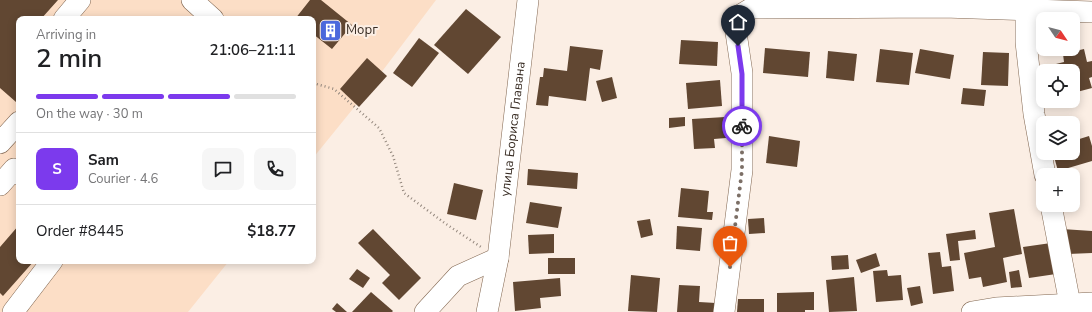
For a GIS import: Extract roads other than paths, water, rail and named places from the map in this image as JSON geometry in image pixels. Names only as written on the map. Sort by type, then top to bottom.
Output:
[{"type":"street","points":[[67,16],[80,0]]},
{"type":"street","points":[[192,0],[210,16]]},
{"type":"street","name":"улица Бориса Главана","points":[[487,312],[498,258],[528,0]]},
{"type":"street","points":[[724,312],[742,170],[742,74],[734,19],[752,8],[944,7],[1092,12]]},
{"type":"street","points":[[1026,9],[1026,42],[1034,114],[1044,168]]},
{"type":"street","points":[[0,143],[16,125]]},
{"type":"street","points":[[0,185],[11,167]]},
{"type":"street","points":[[1052,212],[1070,304]]},
{"type":"street","points":[[425,312],[458,276],[498,258]]},
{"type":"street","points":[[13,312],[50,264]]},
{"type":"street","points":[[972,312],[996,308],[1092,304]]},
{"type":"place","name":"Морг","points":[[330,30]]}]
